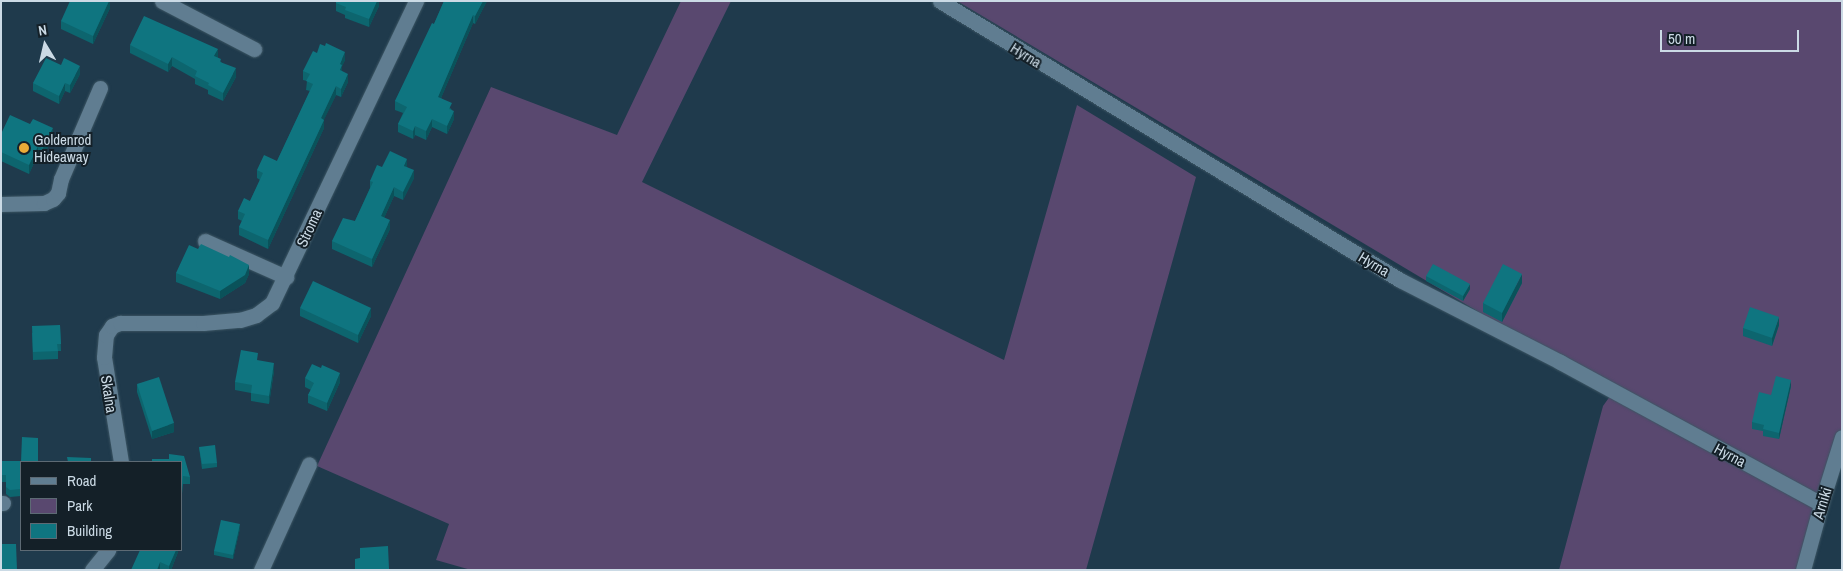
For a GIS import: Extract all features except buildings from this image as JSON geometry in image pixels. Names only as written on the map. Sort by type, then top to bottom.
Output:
[{"type":"street","points":[[162,1],[254,49]]},
{"type":"street","name":"Stroma","points":[[112,326],[133,321],[203,323],[240,320],[256,316],[272,303],[416,1]]},
{"type":"street","name":"Hyrna","points":[[940,1],[1400,280],[1560,362],[1820,504]]},
{"type":"street","points":[[1,204],[44,203],[53,199],[58,193],[61,179],[100,88]]},
{"type":"street","points":[[205,241],[286,277]]},
{"type":"street","name":"Skalna","points":[[112,326],[106,335],[103,345],[121,461]]},
{"type":"street","name":"Arniki","points":[[1803,570],[1820,504],[1842,437]]},
{"type":"street","points":[[261,570],[309,464]]},
{"type":"street","points":[[92,570],[107,551]]},
{"type":"green space","points":[[681,1],[731,1],[642,182],[1004,360],[1077,105],[1196,177],[1086,570],[471,570],[436,560],[449,524],[317,466],[491,87],[617,135]]},
{"type":"green space","points":[[957,1],[1842,1],[1842,437],[1803,570],[1559,570],[1603,406],[1613,392]]},
{"type":"place","name":"Goldenrod Hideaway","points":[[24,148]]}]
